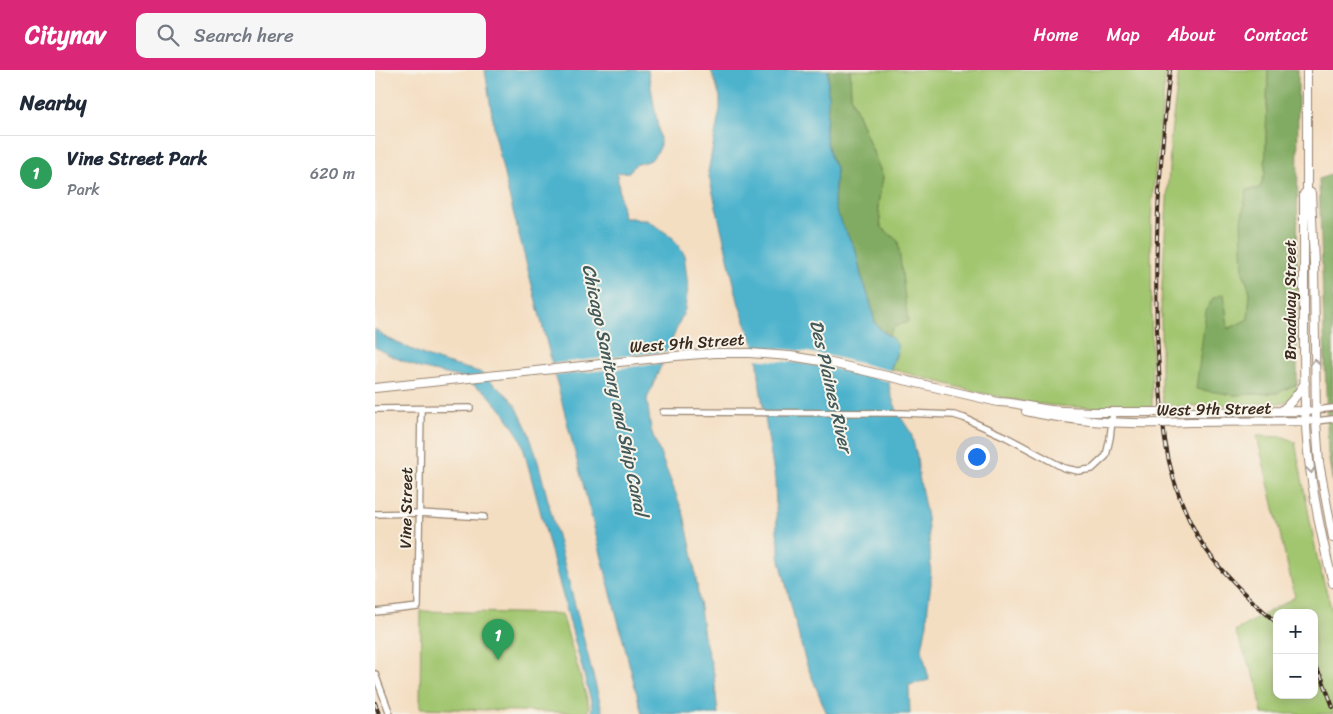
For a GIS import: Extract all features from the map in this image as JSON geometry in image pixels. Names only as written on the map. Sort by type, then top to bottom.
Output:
[{"type":"main road","name":"Broadway Street","points":[[1307,70],[1307,190],[1304,194],[1306,421],[1314,495],[1333,582]]},
{"type":"main road","name":"Broadway Street","points":[[1307,190],[1311,193],[1314,264],[1315,410],[1319,463],[1333,538]]},
{"type":"main road","name":"West 9th Street","points":[[375,388],[675,356],[749,353],[790,356],[827,362],[998,402],[1059,411],[1189,412],[1315,410]]},
{"type":"main road","points":[[1281,411],[1294,400],[1305,383]]},
{"type":"main road","name":"West 9th Street","points":[[998,402],[1005,406],[1050,416],[1111,422],[1316,421]]},
{"type":"street","points":[[375,408],[470,408]]},
{"type":"street","points":[[1315,410],[1333,408]]},
{"type":"street","name":"Vine Street","points":[[375,612],[418,607],[421,409]]},
{"type":"street","points":[[663,412],[954,415],[1006,437],[1064,468],[1078,471],[1092,469],[1106,456],[1113,412]]},
{"type":"street","points":[[1316,421],[1333,419]]},
{"type":"street","points":[[375,514],[420,513],[484,517]]},
{"type":"street","points":[[375,674],[390,714]]},
{"type":"green space","points":[[828,70],[850,70],[851,97],[883,177],[878,204],[881,227],[898,241],[908,322],[894,327],[889,335],[875,323],[856,251],[837,214],[834,202],[836,168],[826,139]]},
{"type":"green space","points":[[850,70],[1166,70],[1151,223],[1152,408],[1078,407],[1033,403],[979,392],[891,369],[897,347],[889,335],[894,327],[878,204],[883,177],[851,97]]},
{"type":"green space","points":[[1179,70],[1268,70],[1265,173],[1260,188],[1243,272],[1250,292],[1248,320],[1228,329],[1224,295],[1213,298],[1234,395],[1277,393],[1297,384],[1294,396],[1284,403],[1164,408],[1161,388],[1161,301],[1171,134]]},
{"type":"green space","points":[[1268,70],[1298,70],[1297,384],[1277,393],[1234,395],[1196,389],[1206,311],[1213,298],[1224,294],[1228,329],[1248,319],[1250,292],[1243,272],[1241,221],[1247,190],[1260,188],[1265,173]]},
{"type":"green space","points":[[1333,174],[1333,484],[1328,453],[1319,179]]},
{"type":"green space","points":[[1257,436],[1284,437],[1295,442],[1318,562],[1333,614],[1333,714],[1262,714],[1257,684],[1235,631],[1273,609],[1273,699],[1318,699],[1318,609],[1274,609],[1295,597]]},
{"type":"green space","points":[[421,611],[562,614],[589,706],[587,713],[420,708]]},
{"type":"water","name":"Chicago Sanitary and Ship Canal","points":[[485,70],[648,70],[660,148],[651,160],[635,165],[629,172],[617,173],[623,218],[647,220],[672,237],[684,254],[688,287],[685,309],[647,399],[651,430],[684,515],[693,557],[704,637],[714,674],[718,714],[642,714],[507,188],[495,134]]},
{"type":"water","name":"Des Plaines River","points":[[711,70],[828,70],[826,139],[836,168],[834,202],[837,214],[856,251],[875,323],[897,344],[898,349],[889,374],[889,384],[898,413],[911,433],[927,518],[931,584],[922,649],[929,680],[909,685],[910,714],[827,714],[806,663],[779,556],[775,480],[758,364],[754,345],[739,305],[708,172],[720,109],[720,97]]},
{"type":"water","points":[[375,329],[385,337],[426,356],[480,372],[509,397],[517,408],[528,431],[537,458],[603,714],[591,714],[592,705],[521,439],[504,413],[486,392],[459,377],[420,368],[375,347]]},
{"type":"pier","points":[[752,347],[794,350],[826,355],[893,371],[891,375],[892,382],[823,366],[754,359]]},
{"type":"pier","points":[[670,351],[664,363],[552,376],[549,364]]},
{"type":"railway","points":[[1170,70],[1160,176],[1156,282],[1160,386],[1167,453],[1182,503],[1198,537],[1234,583],[1273,619]]},
{"type":"railway","points":[[1318,672],[1333,707]]},
{"type":"railway","points":[[375,703],[379,714]]},
{"type":"place","name":"Vine Street Park","points":[[498,660]]}]
